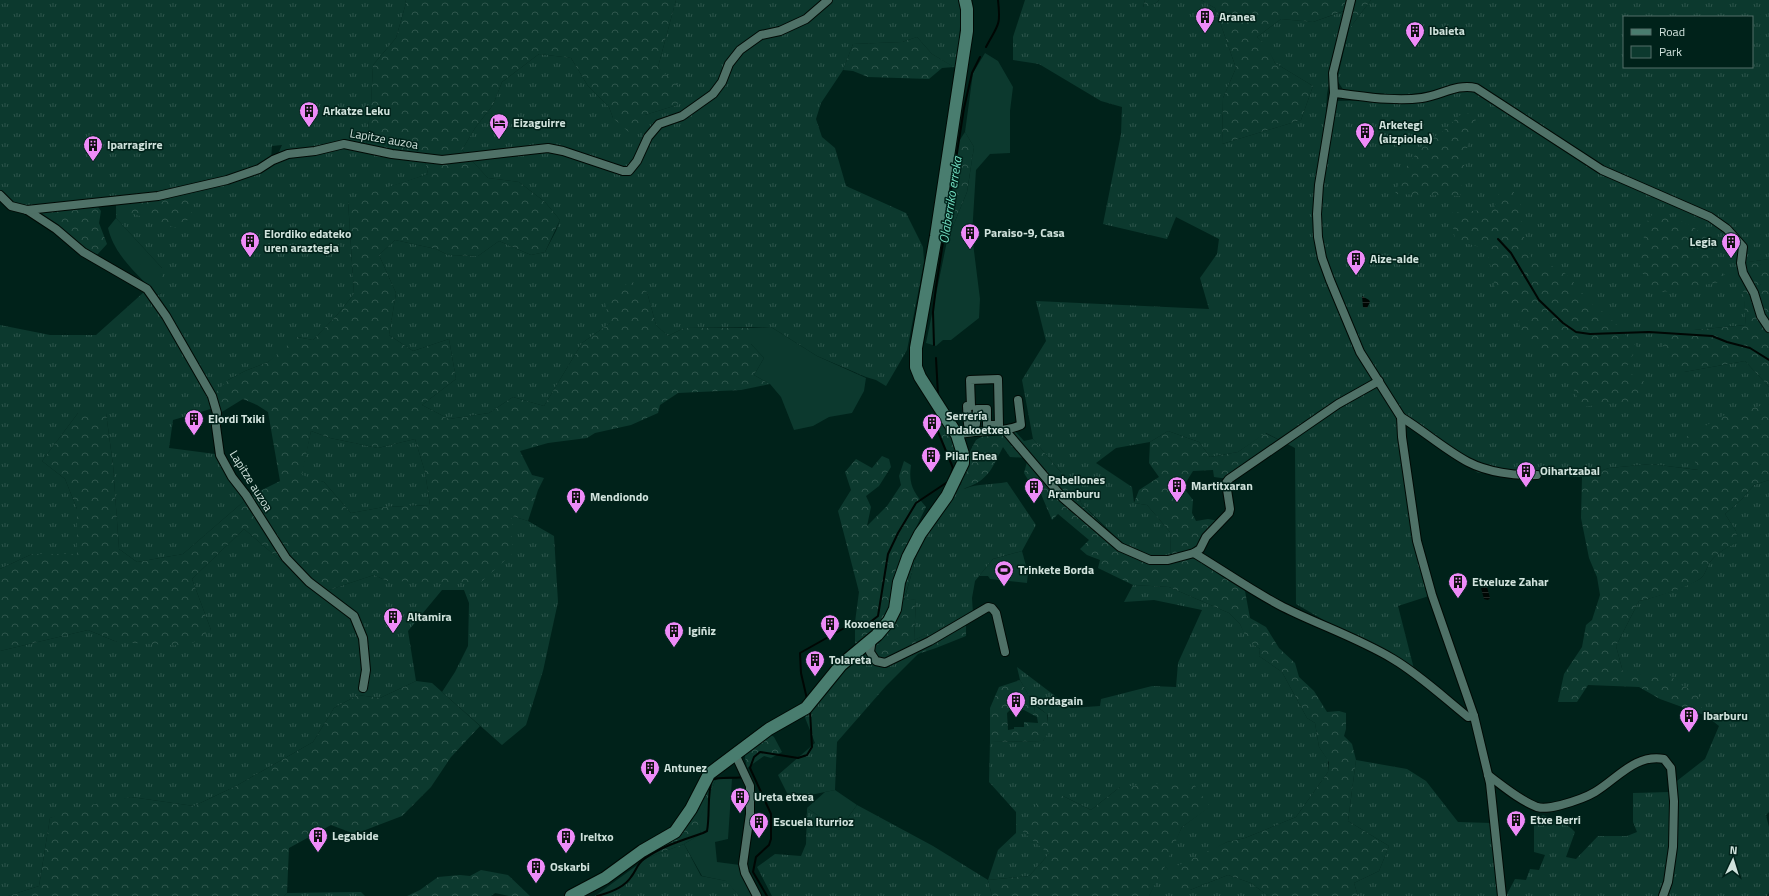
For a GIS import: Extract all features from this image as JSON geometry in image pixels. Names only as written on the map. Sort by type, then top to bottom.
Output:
[{"type":"street","name":"Lapitze auzoa","points":[[27,210],[104,203],[158,196],[227,180],[259,169],[273,160],[288,154],[315,151],[344,144],[392,154],[442,160],[548,148],[563,151],[602,166],[629,171],[636,161],[648,137],[659,124],[682,116],[713,94],[722,82],[729,64],[740,50],[761,35],[780,31],[806,19],[828,0]]},
{"type":"street","points":[[570,896],[605,878],[642,851],[675,832],[691,809],[709,774],[769,729],[810,705],[841,665],[872,639],[889,621],[895,609],[899,582],[908,557],[920,534],[947,496],[959,473],[963,463],[963,454],[957,435],[920,377],[916,367],[916,348],[937,228],[967,31],[967,10],[965,0]]},
{"type":"street","points":[[1351,0],[1333,73],[1334,93],[1319,185],[1317,214],[1318,236],[1322,258],[1330,280],[1360,352],[1401,417],[1467,462],[1476,466],[1509,473],[1537,475]]},
{"type":"street","points":[[1334,93],[1380,98],[1423,98],[1468,86],[1476,88],[1602,170],[1710,217],[1727,229],[1743,247],[1743,273],[1754,292],[1760,316],[1769,328]]},
{"type":"street","name":"Lapitze auzoa","points":[[0,195],[11,206],[27,210],[56,229],[83,252],[147,289],[166,316],[212,396],[217,413],[216,426],[220,455],[232,477],[246,495],[286,558],[309,582],[354,616],[363,638],[366,670],[363,688]]},
{"type":"street","points":[[998,379],[999,424],[987,425],[987,409],[976,409],[976,424],[968,424],[968,406],[971,406],[970,380],[998,379]]},
{"type":"street","points":[[1005,430],[1063,498],[1120,547],[1150,560],[1168,560],[1194,553],[1200,549],[1206,537],[1229,513],[1230,509],[1226,483],[1229,479],[1338,404],[1379,381]]},
{"type":"street","points":[[957,435],[968,432],[1005,430],[1021,425],[1018,400]]},
{"type":"street","points":[[1401,417],[1404,450],[1417,541],[1432,595],[1474,716],[1488,775],[1502,896]]},
{"type":"street","points":[[1194,553],[1227,572],[1252,590],[1284,607],[1342,633],[1392,658],[1415,673],[1468,717],[1474,716]]},
{"type":"street","points":[[872,639],[870,652],[876,661],[885,663],[930,641],[988,607],[992,608],[996,613],[1005,652]]},
{"type":"street","points":[[735,754],[750,786],[750,814],[743,864],[745,873],[757,896]]},
{"type":"street","points":[[1488,775],[1510,792],[1531,804],[1537,807],[1548,808],[1568,803],[1594,793],[1635,763],[1654,758],[1664,759],[1671,768],[1674,801],[1673,847],[1668,882],[1662,896]]},
{"type":"green space","points":[[0,0],[405,0],[406,3],[396,38],[373,65],[371,104],[366,146],[352,142],[278,154],[282,145],[272,146],[271,159],[258,167],[227,178],[158,194],[35,207],[11,206],[0,195]]},
{"type":"green space","points":[[405,0],[676,0],[658,67],[683,90],[677,105],[645,115],[632,135],[613,118],[609,107],[588,86],[571,58],[539,54],[502,82],[493,105],[475,128],[462,150],[488,178],[519,182],[545,202],[560,220],[545,252],[531,255],[499,241],[478,256],[448,255],[436,249],[395,240],[379,255],[396,293],[389,335],[413,351],[449,339],[456,379],[422,405],[449,419],[489,413],[513,397],[544,406],[582,343],[610,323],[604,299],[631,281],[647,292],[656,325],[668,336],[684,328],[751,328],[751,344],[764,358],[754,375],[770,384],[741,390],[678,393],[660,405],[658,413],[631,425],[595,433],[587,438],[548,443],[520,451],[532,475],[544,478],[538,490],[528,521],[512,516],[512,554],[480,583],[387,581],[374,575],[323,592],[280,560],[244,529],[192,579],[211,630],[188,646],[117,642],[88,630],[0,651],[0,569],[32,554],[77,554],[77,509],[65,479],[42,461],[78,413],[106,413],[113,465],[119,549],[137,562],[183,554],[250,496],[280,481],[268,412],[243,399],[217,415],[212,396],[228,380],[245,371],[268,362],[297,337],[313,340],[337,315],[354,294],[348,200],[428,174],[425,160],[366,146],[371,104],[373,65],[396,38],[406,3]],"holes":[[[311,431],[330,438],[378,448],[415,439],[425,472],[430,505],[384,507],[351,513],[324,482],[302,475]]]},
{"type":"green space","points":[[676,0],[959,0],[961,12],[957,69],[932,54],[917,37],[902,42],[853,44],[843,70],[821,103],[816,119],[822,137],[835,148],[846,186],[906,213],[923,247],[924,262],[907,350],[886,386],[876,380],[817,356],[771,327],[684,328],[668,336],[656,325],[647,292],[610,323],[582,343],[544,406],[513,397],[489,413],[449,419],[422,405],[456,379],[449,339],[413,351],[389,335],[396,293],[379,255],[395,240],[436,249],[448,255],[478,256],[499,241],[531,255],[545,252],[560,220],[545,202],[519,182],[488,178],[462,150],[475,128],[493,105],[502,82],[539,54],[571,58],[588,86],[609,107],[613,118],[645,115],[677,105],[664,74],[658,67]]},
{"type":"green space","points":[[1025,0],[1145,0],[1143,7],[1156,3],[1159,0],[1201,0],[1215,8],[1236,68],[1223,98],[1222,144],[1301,120],[1313,86],[1275,63],[1266,46],[1257,37],[1281,19],[1313,22],[1350,9],[1338,34],[1327,94],[1323,163],[1334,101],[1402,100],[1465,86],[1405,95],[1344,91],[1337,80],[1349,29],[1371,0],[1769,0],[1769,259],[1742,263],[1746,325],[1694,330],[1684,372],[1745,361],[1769,387],[1769,404],[1699,470],[1651,464],[1609,468],[1582,477],[1478,473],[1401,418],[1417,541],[1432,595],[1398,606],[1415,673],[1296,604],[1295,448],[1266,433],[1238,452],[1210,457],[1199,442],[1168,431],[1150,442],[1116,448],[1096,463],[1132,487],[1134,503],[1147,505],[1170,532],[1171,558],[1151,558],[1132,550],[1118,539],[1081,503],[1079,494],[1033,439],[1022,380],[1046,341],[1036,301],[1209,309],[1200,278],[1217,254],[1219,239],[1176,217],[1167,239],[1103,224],[1121,134],[1122,107],[1101,101],[1039,64],[1013,60],[1013,37]]},
{"type":"green space","points":[[1145,0],[1159,0],[1156,3],[1143,8]]},
{"type":"green space","points":[[1201,0],[1371,0],[1349,29],[1349,9],[1313,22],[1281,19],[1257,37],[1267,46],[1275,63],[1313,86],[1301,120],[1222,144],[1223,98],[1236,68],[1215,8]]},
{"type":"green space","points":[[917,37],[932,54],[954,67],[942,68],[929,79],[868,77],[853,71],[843,70],[853,44],[902,42]]},
{"type":"green space","points":[[985,53],[998,61],[1013,87],[1010,111],[1010,153],[990,154],[976,170],[972,235],[980,299],[979,318],[951,340],[943,340],[936,346],[926,343],[947,241],[967,192],[974,147],[965,132],[973,73]]},
{"type":"green space","points":[[1478,112],[1466,152],[1460,196],[1395,194],[1402,173],[1427,139],[1439,135],[1460,115]]},
{"type":"green space","points":[[965,132],[974,147],[967,192],[947,241],[942,238],[958,143]]},
{"type":"green space","points":[[348,146],[425,160],[428,174],[348,201],[354,294],[337,315],[313,340],[297,337],[291,345],[268,362],[245,371],[228,380],[214,408],[173,420],[169,448],[223,455],[235,477],[250,496],[183,554],[137,562],[119,549],[113,465],[106,413],[78,413],[42,461],[65,479],[77,509],[77,554],[32,554],[0,569],[0,325],[50,335],[96,335],[144,292],[157,295],[162,293],[162,268],[116,218],[116,205],[191,190],[282,158]]},
{"type":"green space","points":[[191,190],[192,217],[176,228],[119,209],[118,204]]},
{"type":"green space","points":[[1513,191],[1520,203],[1523,234],[1532,260],[1561,269],[1577,286],[1589,302],[1607,315],[1637,347],[1625,370],[1646,383],[1632,401],[1582,407],[1569,380],[1522,338],[1518,318],[1495,288],[1487,249],[1455,240],[1451,213],[1494,209],[1499,192]]},
{"type":"green space","points":[[98,207],[101,211],[99,223],[107,244],[96,256],[84,251],[36,213],[50,210]]},
{"type":"green space","points":[[1654,212],[1691,225],[1711,242],[1726,281],[1651,294],[1638,262],[1648,220]]},
{"type":"green space","points":[[116,218],[162,268],[162,293],[157,295],[128,264],[116,248],[108,228]]},
{"type":"green space","points":[[1769,259],[1769,387],[1745,361],[1684,372],[1670,370],[1660,335],[1746,325],[1741,263]]},
{"type":"green space","points":[[771,327],[817,356],[866,378],[864,391],[852,413],[829,417],[813,426],[794,430],[781,397],[770,384],[754,375],[764,358],[751,344],[751,328]]},
{"type":"green space","points":[[1769,404],[1769,480],[1754,485],[1742,499],[1725,514],[1736,531],[1738,542],[1726,548],[1716,556],[1710,562],[1702,577],[1696,581],[1671,592],[1639,601],[1616,646],[1623,672],[1667,672],[1679,684],[1698,693],[1704,715],[1660,699],[1639,687],[1588,685],[1577,702],[1558,702],[1564,674],[1582,647],[1586,625],[1592,620],[1600,595],[1597,577],[1589,558],[1581,518],[1582,477],[1609,468],[1651,464],[1698,470],[1686,437],[1726,414]]},
{"type":"green space","points":[[948,410],[954,412],[955,421],[962,433],[968,455],[976,440],[988,433],[1013,429],[1024,441],[1033,439],[1079,494],[1081,503],[1129,553],[1152,563],[1171,557],[1170,532],[1147,505],[1134,503],[1139,490],[1159,477],[1149,463],[1150,442],[1168,431],[1199,442],[1210,457],[1238,452],[1265,433],[1283,442],[1229,479],[1214,477],[1213,470],[1193,471],[1183,487],[1193,500],[1192,513],[1196,521],[1208,519],[1219,521],[1193,554],[1239,584],[1245,591],[1250,618],[1266,627],[1279,648],[1295,663],[1299,677],[1314,691],[1327,712],[1339,711],[1346,713],[1346,729],[1344,736],[1352,744],[1356,760],[1348,821],[1389,846],[1379,871],[1354,883],[1358,896],[1268,896],[1251,883],[1228,875],[1190,890],[1173,888],[1161,873],[1149,896],[992,896],[988,880],[1029,876],[1049,854],[1023,832],[1037,803],[1063,796],[1091,810],[1120,787],[1191,780],[1210,807],[1182,827],[1162,873],[1227,842],[1245,838],[1296,817],[1328,772],[1329,762],[1319,747],[1315,723],[1307,718],[1282,672],[1259,656],[1260,649],[1247,640],[1240,624],[1229,613],[1169,587],[1133,585],[1098,568],[1100,560],[1087,555],[1080,549],[1089,540],[1058,514],[1052,520],[1041,494],[1033,488],[1024,473],[1028,458],[1010,457],[1003,447],[992,468],[984,478],[972,486],[963,489],[961,484],[966,465],[950,460],[935,424]]},
{"type":"green space","points":[[311,431],[330,438],[378,448],[415,439],[425,472],[430,505],[384,507],[351,513],[324,482],[301,476]]},
{"type":"green space","points":[[882,456],[889,459],[891,467],[879,486],[866,496],[871,507],[867,526],[887,506],[901,485],[899,476],[904,461],[911,465],[911,483],[915,493],[926,507],[904,552],[917,554],[904,600],[916,599],[914,640],[960,619],[966,626],[966,636],[936,648],[881,666],[855,644],[855,622],[859,592],[838,511],[851,490],[845,472],[856,459],[872,468]]},
{"type":"green space","points":[[1769,480],[1769,812],[1766,815],[1769,827],[1769,892],[1767,896],[1506,896],[1515,879],[1526,880],[1530,869],[1539,870],[1545,855],[1534,852],[1534,821],[1543,815],[1564,823],[1571,828],[1575,832],[1566,857],[1576,859],[1598,836],[1627,836],[1637,832],[1633,822],[1633,793],[1670,792],[1673,784],[1705,759],[1719,726],[1704,714],[1623,672],[1616,646],[1639,601],[1671,591],[1701,578],[1710,562],[1716,556],[1737,542],[1736,531],[1725,514],[1742,499],[1754,485]]},
{"type":"green space","points":[[1007,482],[1036,525],[1022,551],[993,559],[975,581],[972,598],[973,614],[914,640],[916,599],[904,601],[917,554],[913,553],[944,505],[961,484],[964,489],[980,485]]},
{"type":"green space","points":[[512,516],[528,521],[554,536],[558,602],[543,671],[526,725],[502,745],[442,692],[455,672],[468,646],[469,603],[464,590],[442,590],[408,631],[416,681],[380,698],[358,695],[334,708],[313,742],[236,786],[194,806],[131,797],[50,818],[39,886],[8,896],[0,896],[0,651],[88,630],[117,642],[211,630],[192,579],[244,529],[280,560],[323,592],[374,575],[387,581],[512,554]]},
{"type":"green space","points":[[1022,551],[1028,573],[1027,583],[990,579],[988,576],[979,576],[993,559]]},
{"type":"green space","points":[[1133,585],[1169,587],[1229,613],[1240,624],[1248,640],[1260,649],[1259,656],[1282,672],[1307,718],[1315,723],[1319,747],[1328,760],[1328,772],[1296,817],[1245,838],[1227,842],[1201,856],[1190,890],[1228,875],[1251,883],[1268,896],[1149,896],[1182,827],[1209,807],[1120,787],[1091,810],[1063,796],[1049,854],[1029,876],[988,880],[998,850],[1016,833],[1016,812],[989,782],[990,742],[1043,741],[1048,731],[1048,715],[1033,703],[1020,680],[1017,667],[1071,708],[1100,706],[1101,699],[1152,686],[1176,687],[1178,663],[1202,610],[1154,600],[1124,602]]},
{"type":"green space","points":[[863,650],[881,666],[919,653],[886,686],[837,742],[835,790],[790,799],[778,775],[815,743],[804,715]]},
{"type":"green space","points":[[1020,680],[1033,703],[1035,713],[1034,705],[1047,714],[1049,732],[1043,741],[990,742],[990,708],[999,687]],"holes":[[[1010,710],[1024,710],[1037,717],[1038,723],[1024,722],[1024,727],[1014,727],[1014,729],[1008,730],[1007,713]]]},
{"type":"green space","points":[[416,681],[432,683],[480,726],[451,757],[431,787],[402,816],[355,834],[331,825],[289,848],[287,893],[284,896],[8,896],[39,886],[50,818],[75,808],[131,797],[194,806],[236,786],[313,742],[334,708],[358,695],[380,698]]},
{"type":"green space","points":[[761,727],[774,737],[782,752],[771,758],[764,756],[747,768],[743,746]]},
{"type":"green space","points":[[1356,760],[1407,769],[1426,781],[1458,822],[1491,823],[1499,896],[1358,896],[1354,883],[1379,871],[1389,846],[1348,821]]},
{"type":"green space","points":[[709,774],[716,779],[699,822],[701,834],[684,844],[647,858],[644,847],[683,822]]},
{"type":"green space","points":[[716,779],[732,779],[728,839],[715,842],[717,862],[740,865],[742,877],[756,896],[739,896],[726,881],[702,876],[684,844],[701,834],[698,822]]},
{"type":"green space","points":[[835,790],[857,805],[839,830],[807,808],[825,792]]},
{"type":"green space","points":[[857,805],[933,846],[988,880],[992,896],[772,896],[757,867],[775,854],[801,856],[806,844],[807,808],[839,830]]},
{"type":"green space","points":[[684,844],[701,876],[727,881],[739,896],[595,896],[647,858]]},
{"type":"green space","points":[[481,870],[508,875],[530,896],[509,896],[495,893],[491,896],[407,896],[420,890],[438,877],[460,875],[470,876]]},
{"type":"green space","points":[[361,892],[365,896],[284,896],[287,893]]},
{"type":"shaded area","points":[[1362,296],[1370,302],[1367,308],[1363,307]]},
{"type":"shaded area","points":[[1487,587],[1490,598],[1488,600],[1484,599],[1481,588]]},
{"type":"waterway","name":"Olaberriko erreka","points":[[986,47],[998,25],[998,0]]},
{"type":"waterway","name":"Olaberriko erreka","points":[[934,345],[933,312],[936,287],[964,108],[972,73],[980,57]]},
{"type":"waterway","points":[[1498,239],[1511,253],[1539,300],[1563,323],[1576,332],[1590,334],[1649,332],[1712,336],[1727,342],[1750,348],[1769,360]]},
{"type":"waterway","name":"Olaberriko erreka","points":[[936,358],[938,395]]},
{"type":"waterway","name":"Olaberriko erreka","points":[[936,412],[934,422],[953,468],[951,475]]},
{"type":"waterway","name":"Olaberriko erreka","points":[[807,699],[801,673],[800,653],[855,622],[869,623],[878,616],[888,554],[898,533],[916,503],[949,481]]},
{"type":"waterway","name":"Olaberriko erreka","points":[[767,896],[753,872],[756,857],[769,845],[771,839],[771,814],[750,768],[754,757],[760,752],[798,758],[807,755],[812,747],[810,711]]},
{"type":"waterway","points":[[597,896],[611,892],[628,881],[640,863],[651,854],[707,831],[710,785],[712,780],[719,778],[745,777]]},
{"type":"place","name":"Aranea","points":[[1205,34]]},
{"type":"place","name":"Ibaieta","points":[[1415,48]]},
{"type":"place","name":"Arkatze Leku","points":[[309,128]]},
{"type":"place","name":"Eizaguirre","points":[[499,140]]},
{"type":"place","name":"Arketegi (aizpiolea)","points":[[1365,149]]},
{"type":"place","name":"Iparragirre","points":[[93,162]]},
{"type":"place","name":"Paraiso-9, Casa","points":[[970,250]]},
{"type":"place","name":"Elordiko edateko uren araztegia","points":[[250,258]]},
{"type":"place","name":"Legia","points":[[1731,259]]},
{"type":"place","name":"Aize-alde","points":[[1356,276]]},
{"type":"place","name":"Elordi Txiki","points":[[194,436]]},
{"type":"place","name":"Serrería Indakoetxea","points":[[932,440]]},
{"type":"place","name":"Pilar Enea","points":[[931,473]]},
{"type":"place","name":"Oihartzabal","points":[[1526,488]]},
{"type":"place","name":"Martitxaran","points":[[1177,503]]},
{"type":"place","name":"Pabellones Aramburu","points":[[1034,504]]},
{"type":"place","name":"Mendiondo","points":[[576,514]]},
{"type":"place","name":"Trinkete Borda","points":[[1004,587]]},
{"type":"place","name":"Etxeluze Zahar","points":[[1458,599]]},
{"type":"place","name":"Altamira","points":[[393,634]]},
{"type":"place","name":"Koxoenea","points":[[830,641]]},
{"type":"place","name":"Igiñiz","points":[[674,648]]},
{"type":"place","name":"Tolareta","points":[[815,677]]},
{"type":"place","name":"Bordagain","points":[[1016,718]]},
{"type":"place","name":"Ibarburu","points":[[1689,733]]},
{"type":"place","name":"Antunez","points":[[650,785]]},
{"type":"place","name":"Ureta etxea","points":[[740,814]]},
{"type":"place","name":"Etxe Berri","points":[[1516,837]]},
{"type":"place","name":"Escuela Iturrioz","points":[[759,839]]},
{"type":"place","name":"Legabide","points":[[318,853]]},
{"type":"place","name":"Ireltxo","points":[[566,854]]},
{"type":"place","name":"Oskarbi","points":[[536,884]]}]
